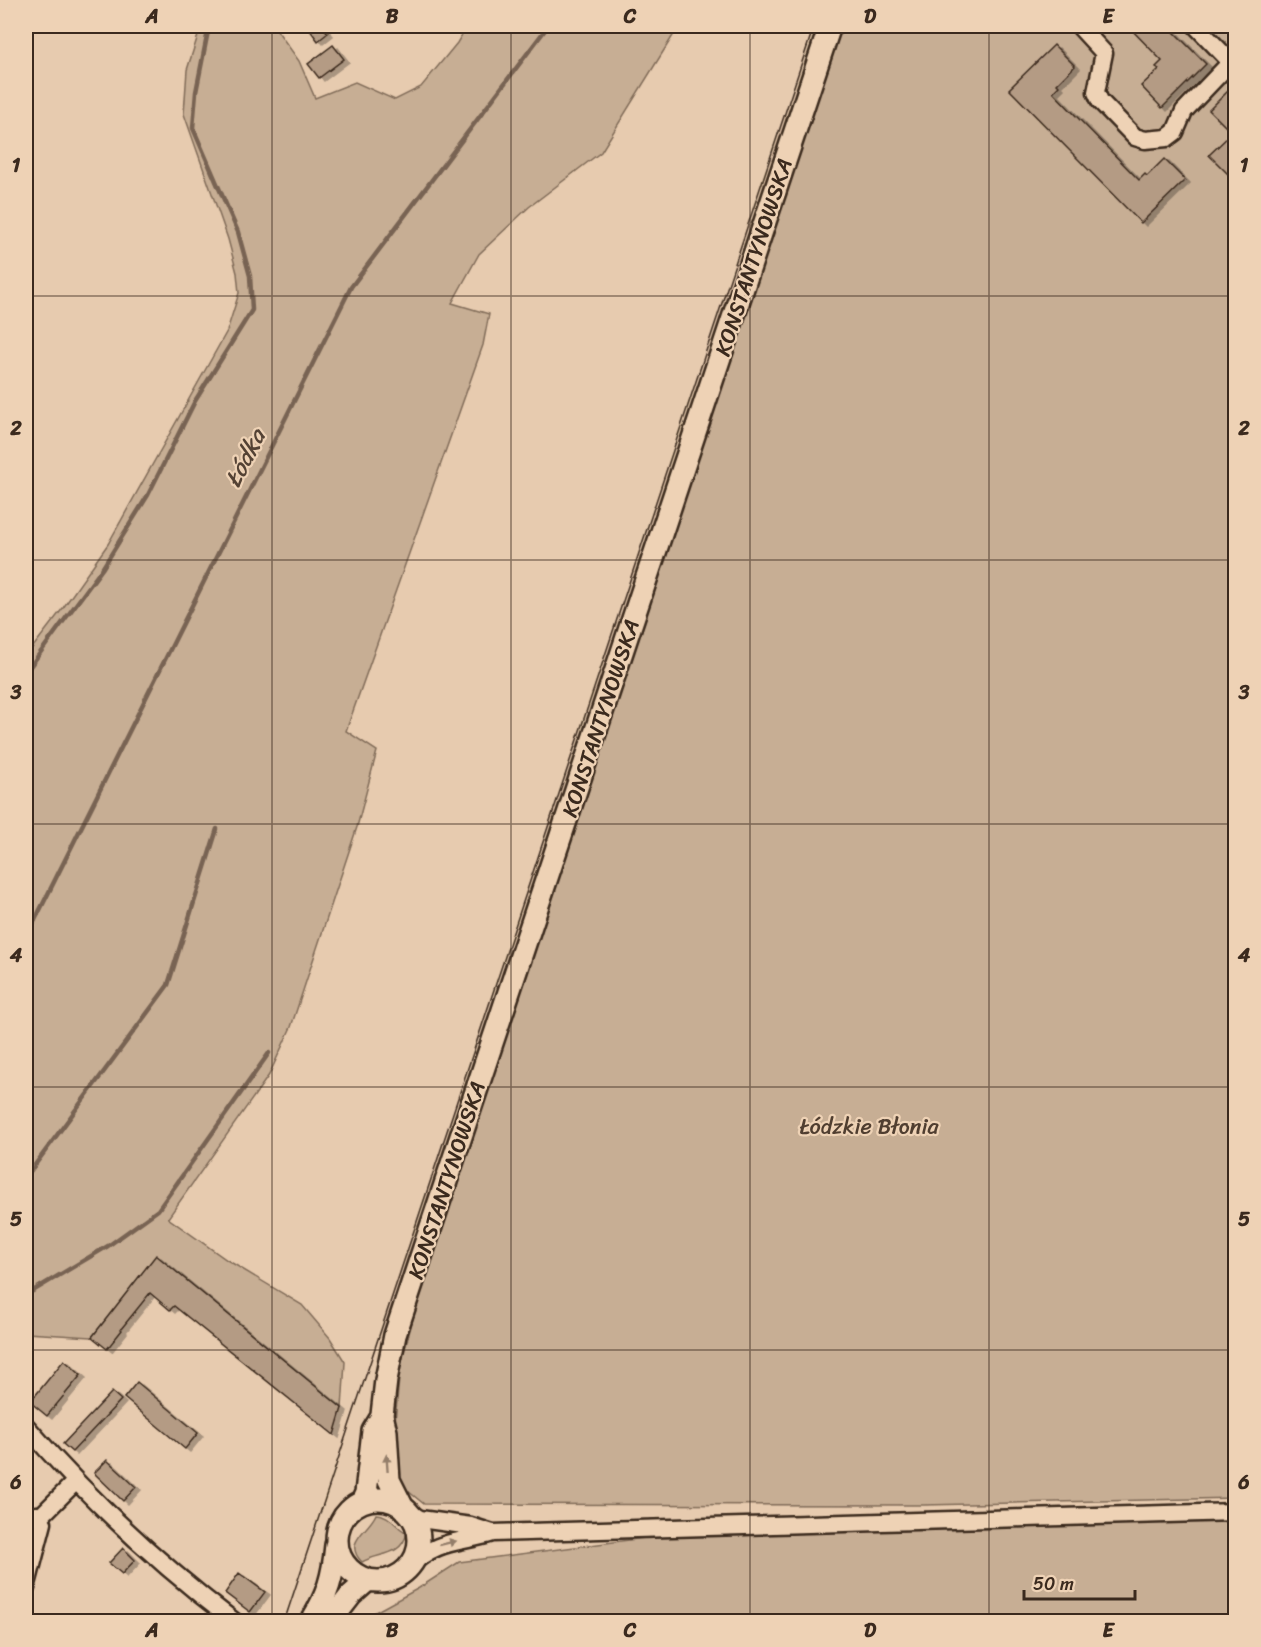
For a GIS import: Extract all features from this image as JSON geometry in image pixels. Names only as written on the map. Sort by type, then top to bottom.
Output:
[{"type":"main road","name":"KONSTANTYNOWSKA","points":[[405,1510],[389,1480],[386,1432],[382,1415],[390,1357],[403,1310],[830,26]]},
{"type":"main road","name":"KONSTANTYNOWSKA","points":[[363,1502],[373,1431],[382,1415]]},
{"type":"main road","points":[[311,1622],[332,1581],[337,1541],[342,1521],[350,1509],[363,1502],[383,1499],[405,1510],[415,1524],[418,1543],[416,1555],[409,1566],[394,1578],[381,1581],[368,1580],[356,1575],[346,1567],[339,1555],[337,1541]]},
{"type":"main road","points":[[330,1622],[351,1595],[368,1580]]},
{"type":"street","points":[[1080,27],[1104,53],[1096,92],[1100,101],[1135,137],[1145,140],[1167,138],[1175,132],[1184,111],[1229,64],[1227,58],[1196,26]]},
{"type":"street","points":[[26,1426],[76,1481],[179,1578],[236,1622]]},
{"type":"street","points":[[26,1588],[43,1523],[33,1516],[76,1481]]},
{"type":"street","points":[[405,1510],[420,1519],[471,1526],[492,1533]]},
{"type":"street","points":[[409,1566],[439,1545],[492,1533],[1236,1512]]},
{"type":"green space","points":[[201,26],[274,26],[299,61],[315,98],[355,82],[395,100],[421,87],[457,43],[467,26],[679,26],[601,152],[529,207],[479,254],[452,303],[489,314],[483,345],[346,731],[377,751],[357,827],[291,1027],[269,1075],[168,1218],[227,1260],[302,1305],[330,1338],[345,1362],[342,1408],[156,1256],[92,1337],[26,1333],[26,656],[108,544],[227,331],[239,293],[237,273],[228,239],[184,114],[187,70]]},
{"type":"green space","name":"Łódzkie Błonia","points":[[841,26],[1235,26],[1235,1498],[924,1505],[424,1504],[408,1491],[397,1475],[392,1454],[400,1368],[421,1288]]},
{"type":"green space","points":[[376,1514],[389,1518],[407,1533],[404,1541],[395,1550],[362,1562],[357,1555],[356,1543]]},
{"type":"green space","points":[[1235,1520],[1235,1621],[357,1622],[419,1588],[459,1562],[668,1535]]},
{"type":"building","points":[[307,26],[322,26],[328,33],[318,41]]},
{"type":"building","points":[[1128,26],[1168,26],[1206,64],[1162,108],[1141,86],[1159,69],[1156,67],[1162,61]]},
{"type":"building","points":[[333,45],[344,59],[319,78],[308,64]]},
{"type":"building","points":[[1054,45],[1075,66],[1057,84],[1059,86],[1053,92],[1080,120],[1139,180],[1145,174],[1147,176],[1164,159],[1185,180],[1141,223],[1009,89]]},
{"type":"building","points":[[1230,89],[1236,95],[1236,182],[1209,155],[1232,133],[1209,110]]},
{"type":"building","points":[[156,1255],[342,1408],[334,1435],[174,1306],[170,1310],[150,1293],[107,1349],[92,1337]]},
{"type":"building","points":[[64,1360],[81,1375],[47,1416],[30,1402]]},
{"type":"building","points":[[137,1382],[198,1433],[185,1449],[124,1398]]},
{"type":"building","points":[[112,1392],[121,1400],[72,1452],[63,1444]]},
{"type":"building","points":[[107,1460],[136,1487],[123,1501],[94,1473]]},
{"type":"building","points":[[123,1548],[135,1560],[122,1574],[109,1563]]},
{"type":"building","points":[[239,1573],[265,1592],[250,1612],[225,1593]]},
{"type":"waterway","points":[[26,672],[102,569],[148,495],[195,401],[252,310],[250,276],[238,232],[193,128],[196,92],[209,26]]},
{"type":"waterway","name":"Łódka","points":[[26,938],[351,287],[548,26]]},
{"type":"waterway","points":[[26,1177],[168,985],[217,829]]},
{"type":"waterway","points":[[26,1295],[108,1246],[158,1210],[269,1053]]},
{"type":"tram line","points":[[284,1622],[814,26]]}]
